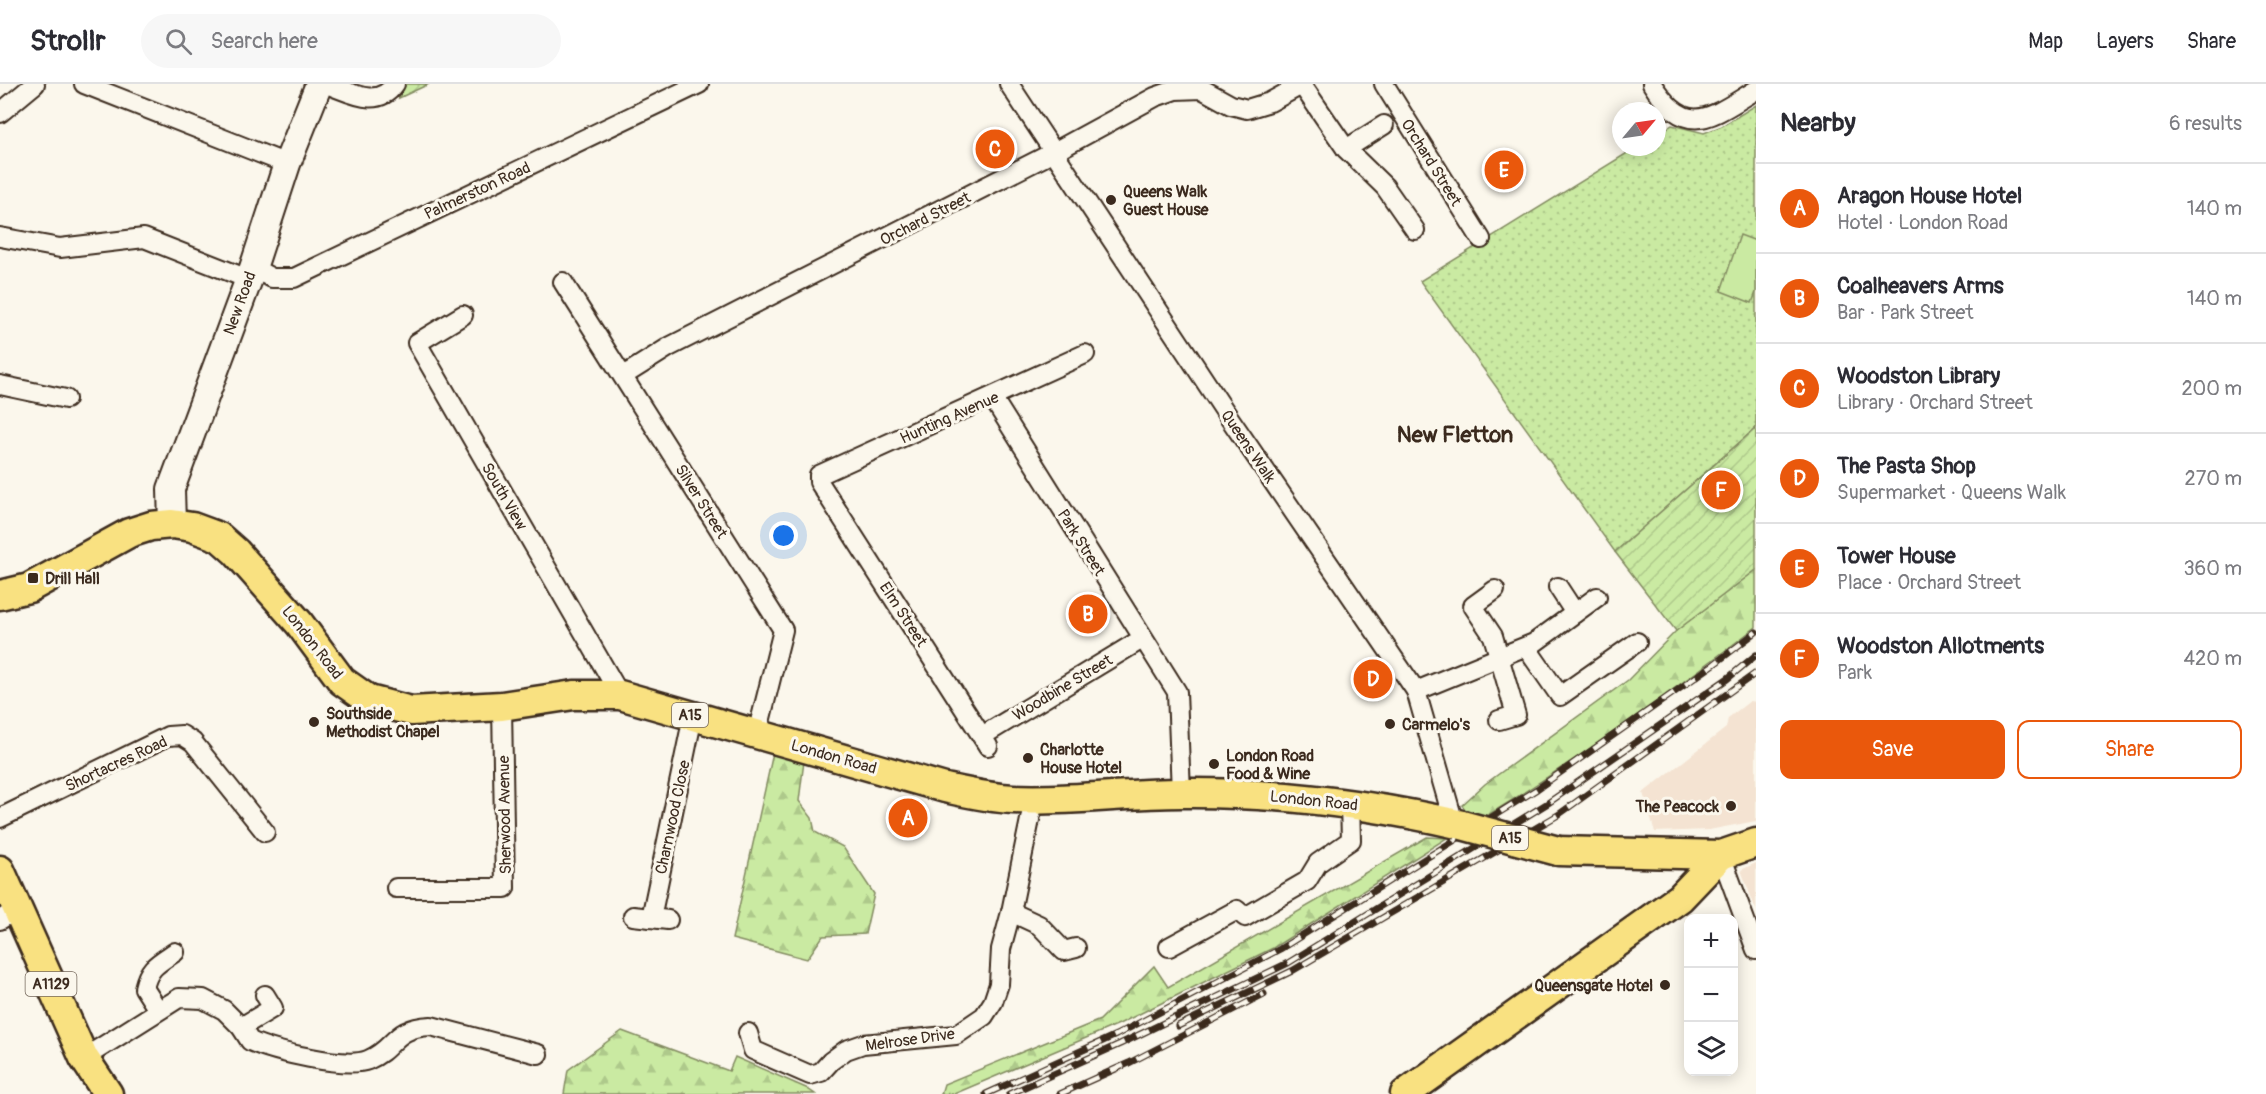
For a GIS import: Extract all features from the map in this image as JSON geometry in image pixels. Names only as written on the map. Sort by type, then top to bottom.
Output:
[{"type":"main road","name":"London Road","points":[[0,595],[29,588],[129,533],[151,526],[172,524],[207,531],[228,544],[300,623],[342,681],[369,700],[411,711],[502,706],[574,695],[620,695],[980,796],[1034,800],[1181,793],[1271,795],[1350,803],[1458,824],[1558,851],[1721,855],[1756,843]]},
{"type":"main road","points":[[1405,1094],[1680,898],[1721,855]]},
{"type":"main road","name":"A1129","points":[[0,870],[9,915],[84,1058],[108,1094]]},
{"type":"street","points":[[0,114],[35,84]]},
{"type":"street","points":[[84,84],[287,164]]},
{"type":"street","name":"New Road","points":[[172,524],[171,489],[251,273],[287,164],[319,84]]},
{"type":"street","points":[[326,84],[370,99],[382,97],[395,84]]},
{"type":"street","name":"Palmerston Road","points":[[0,237],[60,248],[144,238],[251,273],[272,278],[294,278],[699,84]]},
{"type":"street","name":"Queens Walk","points":[[1009,84],[1230,419],[1416,691],[1458,824]]},
{"type":"street","name":"Orchard Street","points":[[1384,84],[1481,239]]},
{"type":"street","points":[[1652,84],[1664,103],[1682,116],[1696,120],[1710,117],[1756,90]]},
{"type":"street","points":[[1302,85],[1346,149],[1385,187],[1415,230]]},
{"type":"street","name":"Orchard Street","points":[[623,376],[669,347],[1054,152],[1155,97],[1175,90],[1202,89],[1231,105],[1247,109],[1270,102],[1302,85]]},
{"type":"street","points":[[1346,149],[1384,125]]},
{"type":"street","name":"Silver Street","points":[[563,282],[783,630],[757,734]]},
{"type":"street","name":"South View","points":[[463,315],[417,343],[620,695]]},
{"type":"street","name":"Hunting Avenue","points":[[819,482],[819,476],[1085,354]]},
{"type":"street","points":[[0,385],[66,399]]},
{"type":"street","name":"Park Street","points":[[992,398],[1177,692],[1181,793]]},
{"type":"street","name":"Elm Street","points":[[819,482],[985,741]]},
{"type":"street","points":[[1558,587],[1575,613]]},
{"type":"street","points":[[1495,590],[1473,606],[1494,636],[1516,715],[1498,720]]},
{"type":"street","points":[[1416,691],[1526,647],[1597,597]]},
{"type":"street","name":"Woodbine Street","points":[[985,741],[1142,639]]},
{"type":"street","points":[[1526,647],[1560,696],[1637,642]]},
{"type":"street","name":"Sherwood Avenue","points":[[396,888],[505,888],[502,706]]},
{"type":"street","name":"Charnwood Close","points":[[651,918],[693,716]]},
{"type":"street","name":"Shortacres Road","points":[[0,818],[168,736],[182,735],[192,742],[265,832]]},
{"type":"street","name":"Melrose Drive","points":[[748,1033],[753,1050],[810,1076],[821,1072],[846,1050],[863,1044],[956,1035],[984,1016],[993,1002],[999,984],[1001,949],[1034,800]]},
{"type":"street","points":[[1169,948],[1237,910],[1245,916],[1307,881],[1318,863],[1351,840],[1350,803]]},
{"type":"street","points":[[1721,855],[1756,950]]},
{"type":"street","points":[[1011,912],[1039,925],[1066,954]]},
{"type":"street","points":[[158,1010],[144,988],[147,975],[153,966],[175,952]]},
{"type":"street","points":[[240,1027],[273,1008],[265,995]]},
{"type":"street","points":[[84,1058],[179,998],[203,999],[224,1010],[250,1041],[309,1058],[366,1061],[380,1053],[404,1031],[415,1027],[431,1026],[538,1054]]},
{"type":"shaded area","points":[[1750,701],[1756,702],[1756,821],[1709,830],[1655,832],[1643,793],[1726,728],[1728,718]]},
{"type":"shaded area","points":[[1756,863],[1756,910],[1741,870]]},
{"type":"green space","points":[[404,84],[429,84],[399,98]]},
{"type":"green space","points":[[1756,105],[1756,428],[1615,552],[1420,281],[1622,156],[1666,156],[1666,129],[1672,125],[1704,133],[1722,126]]},
{"type":"green space","points":[[1740,235],[1756,241],[1756,292],[1752,303],[1721,291]]},
{"type":"green space","points":[[1756,428],[1756,570],[1676,631],[1615,552]]},
{"type":"green space","points":[[1756,570],[1756,627],[1623,725],[1520,795],[1485,817],[1467,812],[1462,805],[1485,784],[1628,680],[1676,631]]},
{"type":"green space","points":[[773,753],[804,761],[799,801],[812,818],[815,832],[843,847],[874,894],[865,934],[823,936],[807,959],[732,939]]},
{"type":"green space","points":[[1427,837],[1447,838],[1273,948],[1119,1024],[954,1094],[941,1094],[944,1084],[1100,1020],[1154,966],[1168,987]]},
{"type":"green space","points":[[622,1031],[729,1071],[735,1057],[815,1094],[564,1094],[568,1070]]},
{"type":"railway","points":[[986,1094],[1116,1035],[1280,949],[1537,789],[1756,632]]},
{"type":"railway","points":[[1009,1094],[1120,1044],[1288,963],[1548,803],[1727,679],[1756,655]]},
{"type":"railway","points":[[1178,1026],[1292,971],[1558,815],[1756,673]]},
{"type":"railway","points":[[1060,1094],[1129,1063],[1264,994]]},
{"type":"place","name":"Woodston Library","points":[[995,149]]},
{"type":"place","name":"Tower House","points":[[1504,170]]},
{"type":"place","name":"Queens Walk Guest House","points":[[1111,200]]},
{"type":"place","name":"Woodston Allotments","points":[[1721,490]]},
{"type":"place","name":"Drill Hall","points":[[33,578]]},
{"type":"place","name":"Coalheavers Arms","points":[[1088,614]]},
{"type":"place","name":"The Pasta Shop","points":[[1373,679]]},
{"type":"place","name":"Southside Methodist Chapel","points":[[314,722]]},
{"type":"place","name":"Carmelo's","points":[[1390,724]]},
{"type":"place","name":"Charlotte House Hotel","points":[[1028,758]]},
{"type":"place","name":"London Road Food & Wine","points":[[1214,764]]},
{"type":"place","name":"The Peacock","points":[[1731,806]]},
{"type":"place","name":"Aragon House Hotel","points":[[908,818]]},
{"type":"place","name":"Queensgate Hotel","points":[[1665,985]]},
{"type":"district","name":"New Fletton","points":[[1455,434]]}]
